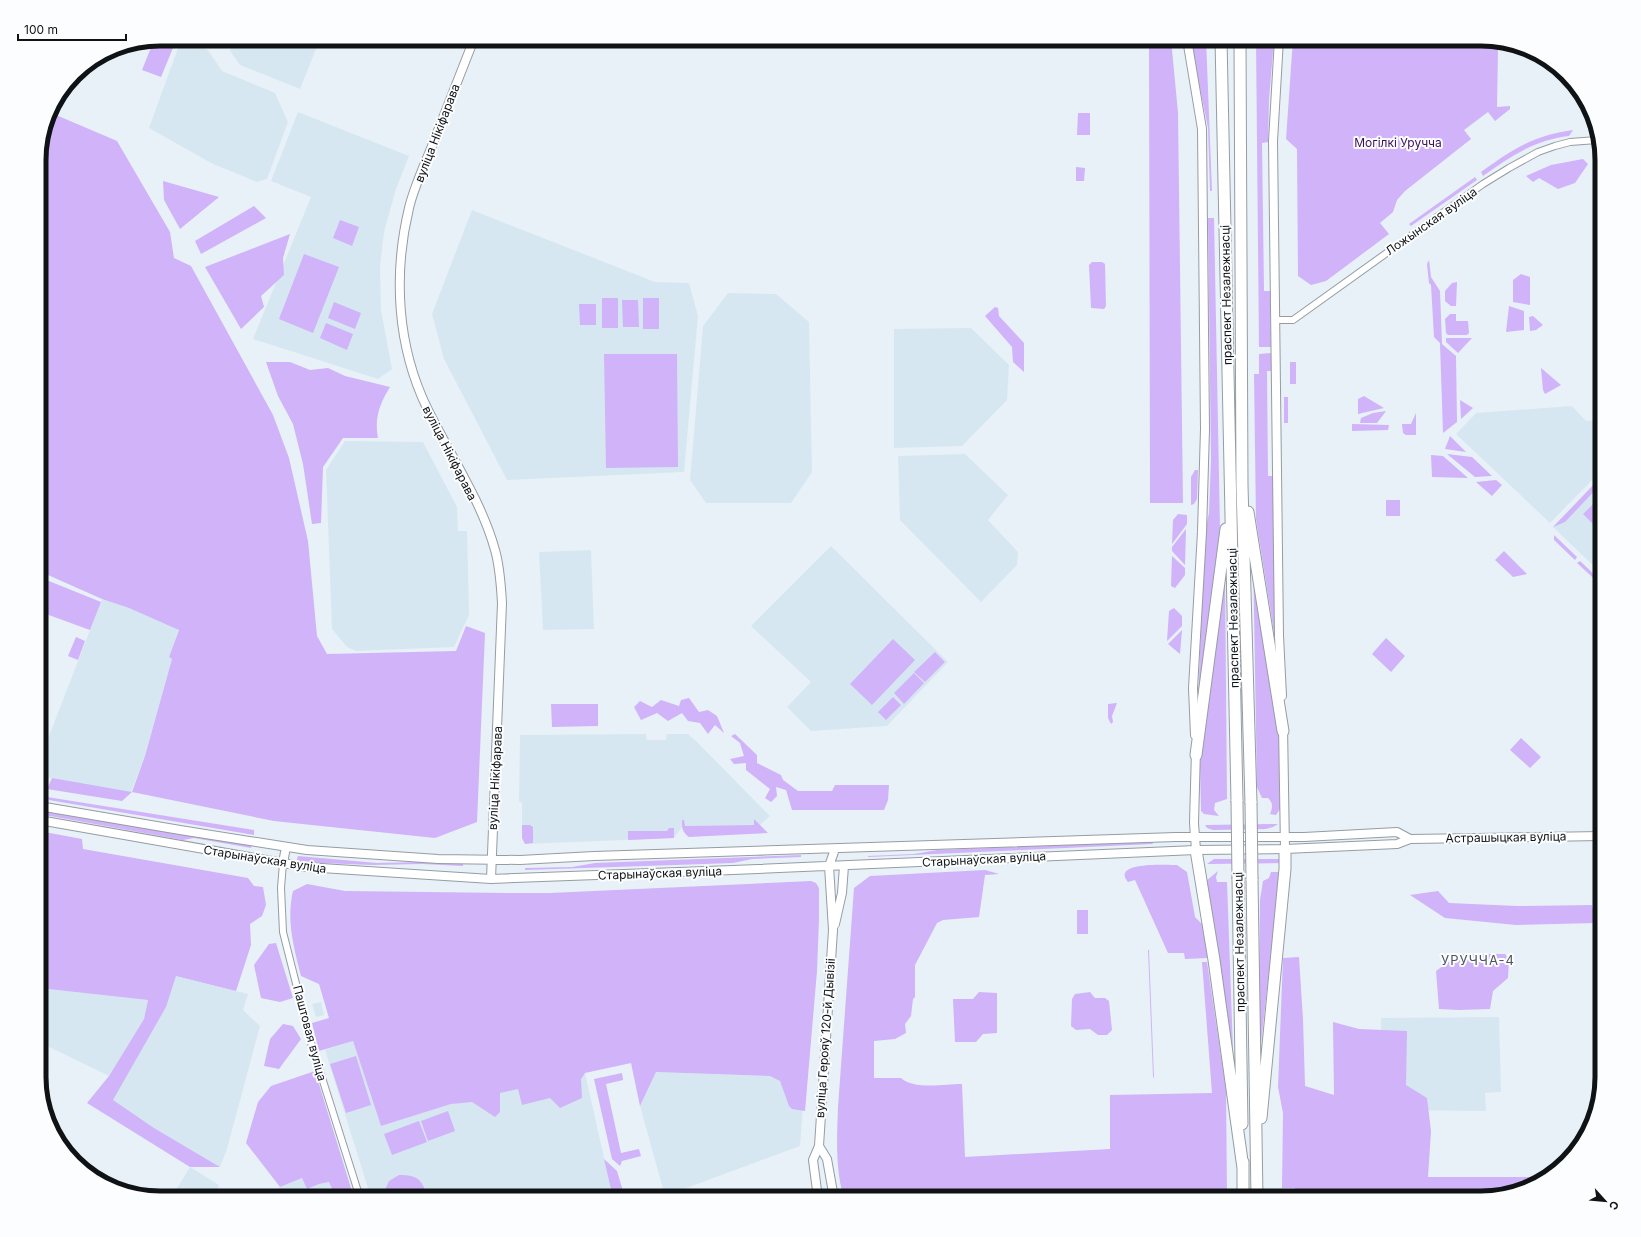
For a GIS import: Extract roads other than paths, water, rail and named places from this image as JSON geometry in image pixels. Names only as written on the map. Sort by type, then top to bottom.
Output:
[{"type":"highway","name":"праспект Незалежнасці","points":[[1221,46],[1231,484],[1243,1191]]},
{"type":"highway","name":"праспект Незалежнасці","points":[[1240,46],[1242,486],[1251,803],[1257,1191]]},
{"type":"highway","points":[[1196,755],[1221,572],[1231,484]]},
{"type":"highway","points":[[1242,486],[1256,556],[1283,731]]},
{"type":"highway","points":[[1256,1166],[1285,869],[1285,849]]},
{"type":"highway","points":[[1196,850],[1214,960],[1243,1168]]},
{"type":"main road","name":"вуліца Нікіфарава","points":[[471,46],[409,207],[400,256],[398,280],[401,318],[406,346],[419,389],[486,524],[496,551],[500,574],[502,618],[491,879]]},
{"type":"main road","name":"праспект Незалежнасці","points":[[1188,46],[1202,129],[1204,306],[1205,429],[1193,688],[1196,755],[1196,850]]},
{"type":"main road","points":[[1279,46],[1273,121],[1279,636],[1283,731],[1285,849]]},
{"type":"main road","name":"Старынаўская вуліца","points":[[46,807],[286,847],[438,859],[520,860],[602,856],[1195,837],[1284,837]]},
{"type":"main road","name":"Старынаўская вуліца","points":[[46,821],[306,867],[491,879],[844,866],[1196,850],[1285,849]]},
{"type":"main road","name":"Астрашыцкая вуліца","points":[[1284,837],[1397,832],[1410,839]]},
{"type":"main road","name":"Астрашыцкая вуліца","points":[[1285,849],[1397,844],[1410,839],[1595,836]]},
{"type":"main road","points":[[283,863],[286,847]]},
{"type":"main road","points":[[835,849],[844,866]]},
{"type":"main road","name":"вуліца Герояў 120-й Дывізіі","points":[[817,1191],[813,1160],[819,1146],[833,930],[829,893],[829,866],[835,849]]},
{"type":"main road","name":"вуліца Герояў 120-й Дывізіі","points":[[833,930],[842,893],[844,866]]},
{"type":"main road","points":[[819,1146],[827,1159],[833,1191]]},
{"type":"street","name":"Ложынская вуліца","points":[[1275,320],[1293,320],[1483,184],[1538,152],[1570,142],[1593,140]]},
{"type":"street","name":"Паштовая вуліца","points":[[283,863],[281,888],[283,932],[311,1043],[358,1191]]},
{"type":"district","name":"УРУЧЧА-4","points":[[1478,960]]},
{"type":"park label","name":"Могілкі Уручча","points":[[1398,142]]}]
